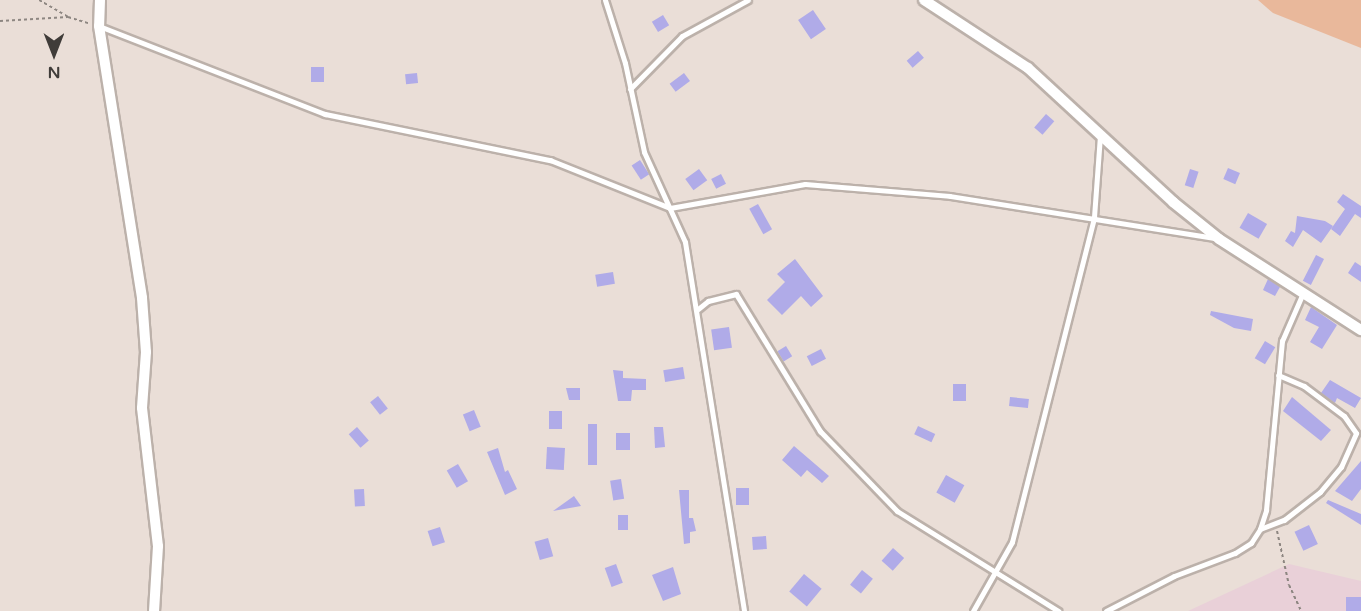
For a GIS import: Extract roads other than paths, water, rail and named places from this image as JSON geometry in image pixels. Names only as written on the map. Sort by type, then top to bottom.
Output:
[{"type":"street","points":[[100,0],[99,26],[142,298],[146,352],[142,408],[158,546],[154,611]]},
{"type":"street","points":[[924,0],[1028,68],[1100,132],[1173,202],[1219,239],[1361,330]]},
{"type":"lane","points":[[605,0],[630,89],[644,152],[685,242],[698,309],[744,611]]},
{"type":"lane","points":[[630,89],[682,36],[748,0]]},
{"type":"lane","points":[[99,26],[325,114],[550,160],[670,208],[805,184],[950,196],[1094,217],[1219,239]]},
{"type":"lane","points":[[973,611],[1012,542],[1094,217],[1100,132]]},
{"type":"lane","points":[[1106,611],[1174,576],[1235,553],[1251,543],[1260,529],[1266,510],[1282,342],[1303,292]]},
{"type":"lane","points":[[698,309],[708,301],[736,294],[820,431],[897,511],[1058,611]]},
{"type":"lane","points":[[1260,529],[1275,523],[1320,492],[1341,467],[1356,433],[1344,416],[1304,386],[1278,375]]}]
